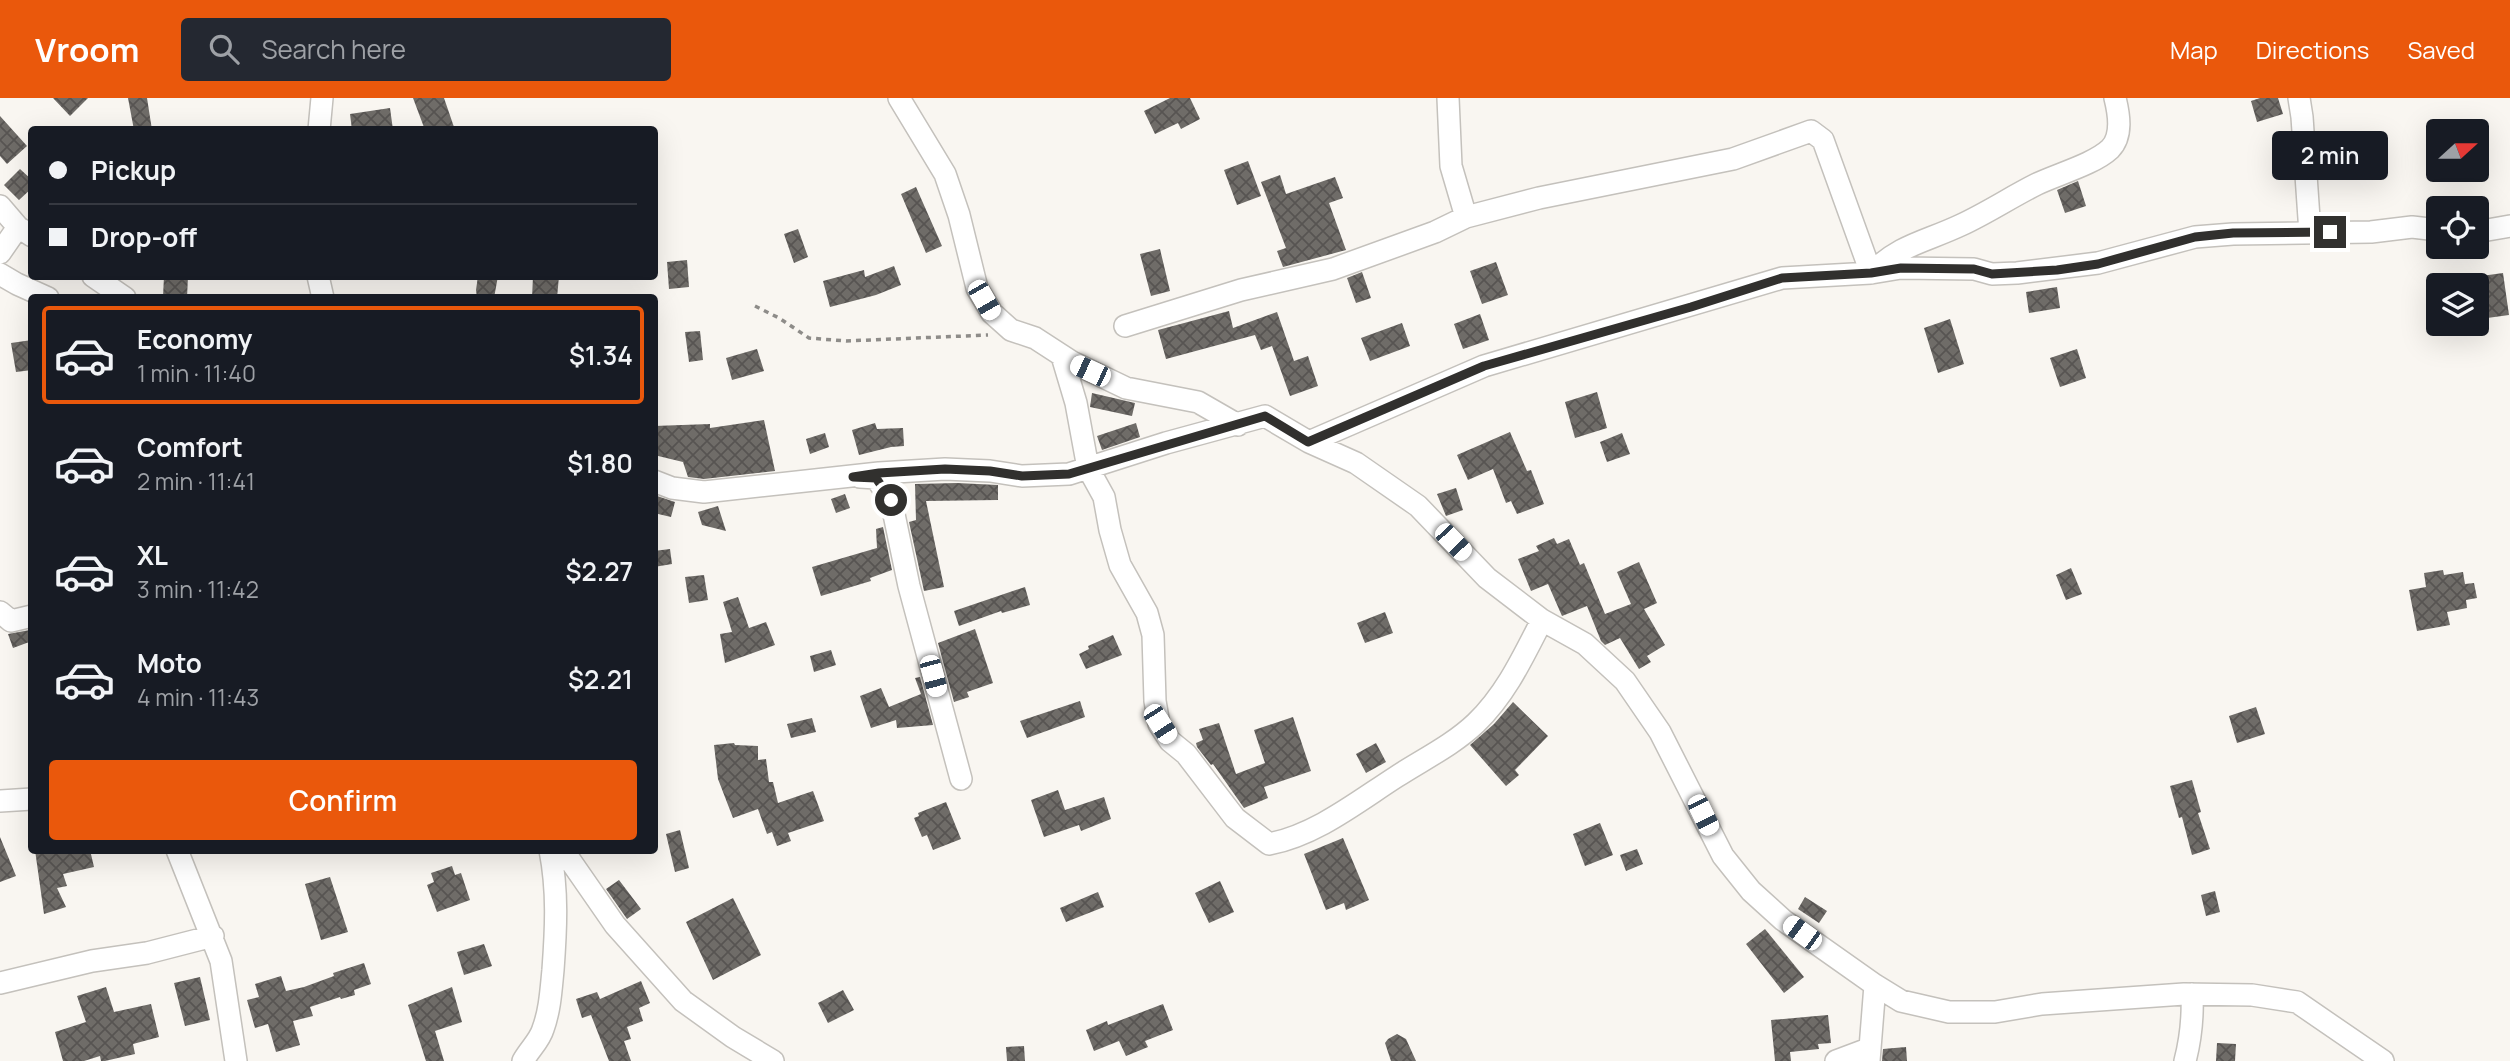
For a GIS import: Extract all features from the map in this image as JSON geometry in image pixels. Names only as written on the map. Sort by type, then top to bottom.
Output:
[{"type":"street","points":[[319,126],[322,98]]},
{"type":"street","points":[[898,98],[945,173],[959,215],[977,288],[992,313],[1011,330],[1035,338],[1062,356],[1126,388],[1198,402],[1238,425]]},
{"type":"street","points":[[1448,98],[1451,166],[1466,216]]},
{"type":"street","points":[[1871,273],[1888,257],[1933,235],[1958,227],[2110,148],[2120,133],[2115,98]]},
{"type":"street","points":[[2299,98],[2310,233]]},
{"type":"street","points":[[1125,326],[1241,290],[1333,269],[1435,232],[1466,216],[1539,198],[1733,159],[1811,131],[1823,141],[1856,225],[1871,273]]},
{"type":"street","points":[[0,206],[25,232],[0,253]]},
{"type":"street","points":[[2489,230],[2510,226]]},
{"type":"street","points":[[1308,442],[1484,366],[1782,278],[1871,273],[1901,268],[1974,269],[1992,274],[2057,270],[2098,264],[2195,237],[2233,233],[2371,232],[2412,227],[2426,229]]},
{"type":"street","points":[[8,279],[40,294]]},
{"type":"street","points":[[8,279],[28,302]]},
{"type":"street","points":[[99,280],[119,294]]},
{"type":"street","points":[[1062,356],[1076,403],[1088,468],[1104,497],[1120,565],[1147,612],[1153,635],[1155,701],[1160,724],[1170,741],[1186,754],[1235,818],[1269,844],[1291,840],[1348,808],[1476,724],[1507,688],[1542,620]]},
{"type":"street","points":[[658,483],[672,488],[704,492],[879,473],[945,469],[1022,476],[1069,474],[1166,443],[1265,416],[1308,442],[1356,463],[1418,506],[1488,578],[1542,620],[1585,643],[1625,681],[1660,732],[1723,856],[1751,891],[1783,920],[1901,1001],[1949,1012],[1995,1012],[2042,1003],[2192,994],[2252,995],[2297,1002],[2383,1061]]},
{"type":"street","points":[[853,477],[876,478],[891,500],[909,586],[961,779]]},
{"type":"street","points":[[0,612],[11,621],[28,617]]},
{"type":"street","points":[[0,802],[28,797]]},
{"type":"street","points":[[179,854],[213,936],[225,983],[236,1061]]},
{"type":"street","points":[[523,1061],[542,1032],[549,1006],[556,928],[556,883],[551,854]]},
{"type":"street","points":[[566,854],[615,925],[683,1001],[733,1037],[774,1061]]},
{"type":"street","points":[[0,983],[92,961],[148,953],[213,936]]},
{"type":"street","points":[[1836,1061],[1869,1055],[1875,985]]},
{"type":"street","points":[[2185,1061],[2193,1016],[2192,994]]},
{"type":"path","points":[[755,306],[809,338],[846,341],[981,337],[1011,330]]},
{"type":"building","points":[[53,98],[88,98],[70,116]]},
{"type":"building","points":[[128,98],[147,98],[151,126],[133,126]]},
{"type":"building","points":[[413,98],[444,98],[454,126],[424,126]]},
{"type":"building","points":[[1170,98],[1190,98],[1200,119],[1181,129],[1178,123],[1155,134],[1144,111]]},
{"type":"building","points":[[2278,98],[2283,114],[2257,122],[2251,101]]},
{"type":"building","points":[[390,108],[392,126],[352,126],[350,114]]},
{"type":"building","points":[[0,116],[27,146],[7,164],[0,156]]},
{"type":"building","points":[[1248,161],[1261,196],[1237,205],[1224,170]]},
{"type":"building","points":[[20,169],[28,176],[28,192],[19,200],[4,185]]},
{"type":"building","points":[[1280,175],[1286,194],[1335,177],[1343,198],[1329,203],[1346,250],[1283,267],[1277,251],[1286,248],[1261,182]]},
{"type":"building","points":[[2078,181],[2086,206],[2065,213],[2057,190]]},
{"type":"building","points":[[916,187],[942,246],[926,253],[901,194]]},
{"type":"building","points":[[798,229],[808,257],[794,263],[784,234]]},
{"type":"building","points":[[1160,249],[1170,291],[1151,296],[1140,254]]},
{"type":"building","points":[[687,260],[689,287],[669,289],[667,262]]},
{"type":"building","points":[[1496,262],[1508,295],[1482,304],[1470,271]]},
{"type":"building","points":[[894,266],[901,285],[876,295],[830,307],[823,281],[864,270],[865,277]]},
{"type":"building","points":[[1362,272],[1371,298],[1356,303],[1347,278]]},
{"type":"building","points":[[2503,273],[2509,315],[2489,318],[2489,275]]},
{"type":"building","points":[[164,280],[188,280],[187,294],[163,294]]},
{"type":"building","points":[[477,280],[497,280],[495,294],[476,294]]},
{"type":"building","points":[[533,280],[559,280],[557,294],[532,294]]},
{"type":"building","points":[[2057,287],[2060,308],[2029,313],[2026,292]]},
{"type":"building","points":[[1229,311],[1233,328],[1277,312],[1294,361],[1308,356],[1318,386],[1290,396],[1272,346],[1261,350],[1255,335],[1166,359],[1158,330]]},
{"type":"building","points":[[1480,314],[1489,340],[1463,349],[1454,324]]},
{"type":"building","points":[[1950,319],[1964,364],[1938,373],[1924,328]]},
{"type":"building","points":[[1402,323],[1410,346],[1370,361],[1361,338]]},
{"type":"building","points":[[700,331],[703,360],[689,362],[685,332]]},
{"type":"building","points":[[28,341],[28,370],[16,372],[11,343]]},
{"type":"building","points":[[757,349],[764,371],[732,380],[726,358]]},
{"type":"building","points":[[2077,349],[2086,378],[2060,387],[2050,358]]},
{"type":"building","points":[[1597,392],[1607,428],[1575,438],[1565,402]]},
{"type":"building","points":[[1092,393],[1135,403],[1132,416],[1090,407]]},
{"type":"building","points":[[764,420],[775,471],[704,479],[688,477],[683,462],[658,456],[658,426],[710,424],[710,428]]},
{"type":"building","points":[[875,423],[877,429],[903,428],[904,446],[859,455],[852,430]]},
{"type":"building","points":[[1136,423],[1140,437],[1102,450],[1097,436]]},
{"type":"building","points":[[1510,432],[1527,471],[1531,470],[1544,504],[1517,514],[1511,501],[1506,503],[1493,469],[1468,480],[1457,455]]},
{"type":"building","points":[[825,433],[829,447],[810,454],[806,439]]},
{"type":"building","points":[[1622,433],[1630,454],[1607,462],[1600,442]]},
{"type":"building","points":[[915,484],[998,485],[998,500],[926,501],[944,587],[924,591],[909,522],[916,520]]},
{"type":"building","points":[[1456,488],[1463,510],[1446,516],[1437,494]]},
{"type":"building","points":[[845,494],[850,508],[836,513],[831,499]]},
{"type":"building","points":[[658,496],[675,502],[671,517],[658,514]]},
{"type":"building","points":[[718,506],[726,531],[702,525],[698,512]]},
{"type":"building","points":[[883,527],[892,570],[870,578],[871,581],[821,596],[812,567],[877,548],[876,529]]},
{"type":"building","points":[[1554,538],[1557,544],[1569,539],[1580,565],[1584,563],[1605,614],[1631,604],[1617,572],[1639,562],[1657,603],[1644,609],[1665,645],[1647,656],[1651,662],[1639,669],[1620,638],[1605,645],[1587,606],[1562,616],[1548,584],[1531,591],[1518,559],[1539,551],[1536,546]]},
{"type":"building","points":[[670,549],[672,564],[658,566],[658,550]]},
{"type":"building","points":[[2071,568],[2082,594],[2066,600],[2056,575]]},
{"type":"building","points":[[2443,570],[2444,575],[2463,572],[2465,584],[2474,583],[2477,598],[2466,600],[2467,608],[2447,612],[2450,625],[2417,631],[2409,590],[2426,587],[2424,573]]},
{"type":"building","points":[[704,575],[708,600],[689,603],[685,577]]},
{"type":"building","points":[[1025,587],[1030,605],[1002,613],[1001,611],[959,626],[954,611]]},
{"type":"building","points":[[738,597],[749,628],[766,622],[775,645],[725,663],[720,634],[732,632],[723,602]]},
{"type":"building","points":[[1385,612],[1393,633],[1365,643],[1357,623]]},
{"type":"building","points":[[975,629],[993,683],[967,692],[969,697],[954,702],[938,643]]},
{"type":"building","points":[[28,630],[28,642],[13,648],[8,634]]},
{"type":"building","points":[[1113,635],[1122,655],[1086,669],[1079,654],[1089,649],[1088,646]]},
{"type":"building","points":[[831,650],[836,665],[814,672],[810,656]]},
{"type":"building","points":[[920,677],[933,725],[897,728],[896,720],[871,728],[860,696],[881,688],[889,707],[921,694],[915,678]]},
{"type":"building","points":[[1080,701],[1085,717],[1027,738],[1020,721]]},
{"type":"building","points":[[1513,702],[1548,736],[1515,770],[1519,775],[1506,786],[1470,745],[1494,724]]},
{"type":"building","points":[[2256,707],[2265,734],[2237,743],[2229,716]]},
{"type":"building","points":[[1293,717],[1311,771],[1264,787],[1268,798],[1244,808],[1213,764],[1211,765],[1197,747],[1196,743],[1203,740],[1199,729],[1219,723],[1236,774],[1265,763],[1254,730]]},
{"type":"building","points":[[812,718],[816,732],[791,738],[787,724]]},
{"type":"building","points":[[734,743],[758,746],[758,760],[766,759],[769,782],[773,782],[778,803],[813,791],[824,821],[788,833],[791,841],[777,846],[772,832],[767,834],[758,809],[733,818],[718,779],[714,745]]},
{"type":"building","points":[[1376,743],[1386,762],[1366,773],[1356,754]]},
{"type":"building","points":[[2192,780],[2201,812],[2198,813],[2210,849],[2192,855],[2170,786]]},
{"type":"building","points":[[1058,790],[1065,810],[1104,797],[1111,819],[1081,831],[1079,825],[1044,837],[1031,800]]},
{"type":"building","points":[[946,802],[961,839],[933,850],[927,835],[922,837],[914,818],[919,816],[918,813]]},
{"type":"building","points":[[1600,823],[1613,855],[1585,866],[1573,834]]},
{"type":"building","points":[[680,830],[689,868],[675,872],[666,834]]},
{"type":"building","points":[[0,837],[16,876],[0,882]]},
{"type":"building","points":[[1343,838],[1369,900],[1346,910],[1344,903],[1326,910],[1304,854]]},
{"type":"building","points":[[1637,849],[1643,864],[1626,871],[1620,855]]},
{"type":"building","points":[[36,854],[91,854],[94,867],[63,874],[67,886],[57,888],[66,907],[44,914]]},
{"type":"building","points":[[452,866],[455,875],[461,873],[470,900],[437,912],[427,885],[434,882],[431,873]]},
{"type":"building","points":[[330,877],[348,932],[321,940],[305,884]]},
{"type":"building","points":[[619,880],[641,909],[627,919],[606,889]]},
{"type":"building","points":[[1220,881],[1234,912],[1209,923],[1195,893]]},
{"type":"building","points":[[2215,891],[2220,912],[2206,916],[2201,895]]},
{"type":"building","points":[[1098,892],[1104,907],[1066,922],[1060,908]]},
{"type":"building","points":[[1805,897],[1827,911],[1819,923],[1798,909]]},
{"type":"building","points":[[733,898],[761,955],[713,980],[686,922]]},
{"type":"building","points":[[1765,929],[1804,977],[1784,993],[1746,944]]},
{"type":"building","points":[[484,944],[492,966],[464,975],[457,952]]},
{"type":"building","points":[[364,963],[371,984],[354,990],[355,995],[310,1007],[313,1016],[293,1021],[300,1045],[276,1052],[268,1024],[255,1028],[247,1000],[259,997],[255,984],[281,976],[286,991],[304,987],[334,976],[333,973]]},
{"type":"building","points":[[200,977],[210,1020],[185,1026],[174,983]]},
{"type":"building","points":[[641,981],[650,1003],[639,1008],[643,1021],[627,1027],[631,1039],[624,1041],[631,1061],[609,1061],[591,1015],[582,1018],[576,999],[597,992],[600,999]]},
{"type":"building","points":[[106,987],[114,1012],[151,1004],[159,1037],[133,1044],[135,1054],[105,1061],[101,1061],[100,1056],[84,1061],[63,1061],[55,1032],[86,1022],[77,996]]},
{"type":"building","points":[[452,987],[462,1022],[435,1031],[444,1061],[426,1061],[408,1005]]},
{"type":"building","points":[[843,990],[854,1010],[828,1023],[818,1003]]},
{"type":"building","points":[[1163,1004],[1173,1030],[1145,1041],[1148,1047],[1126,1056],[1119,1041],[1094,1051],[1086,1030],[1107,1021],[1108,1025]]},
{"type":"building","points":[[1828,1015],[1831,1043],[1818,1044],[1819,1049],[1790,1052],[1791,1061],[1775,1061],[1771,1020]]},
{"type":"building","points":[[1397,1034],[1406,1039],[1416,1061],[1391,1061],[1385,1043]]},
{"type":"building","points":[[2217,1043],[2236,1044],[2235,1061],[2216,1061]]},
{"type":"building","points":[[1024,1046],[1025,1061],[1007,1061],[1006,1047]]},
{"type":"building","points":[[1906,1047],[1907,1061],[1882,1061],[1883,1049]]},
{"type":"route","points":[[891,500],[876,478],[853,477],[945,469],[1022,476],[1069,474],[1166,443],[1265,416],[1308,442],[1484,366],[1782,278],[1871,273],[1901,268],[1974,269],[1992,274],[2057,270],[2098,264],[2195,237],[2233,233],[2330,232]]}]
